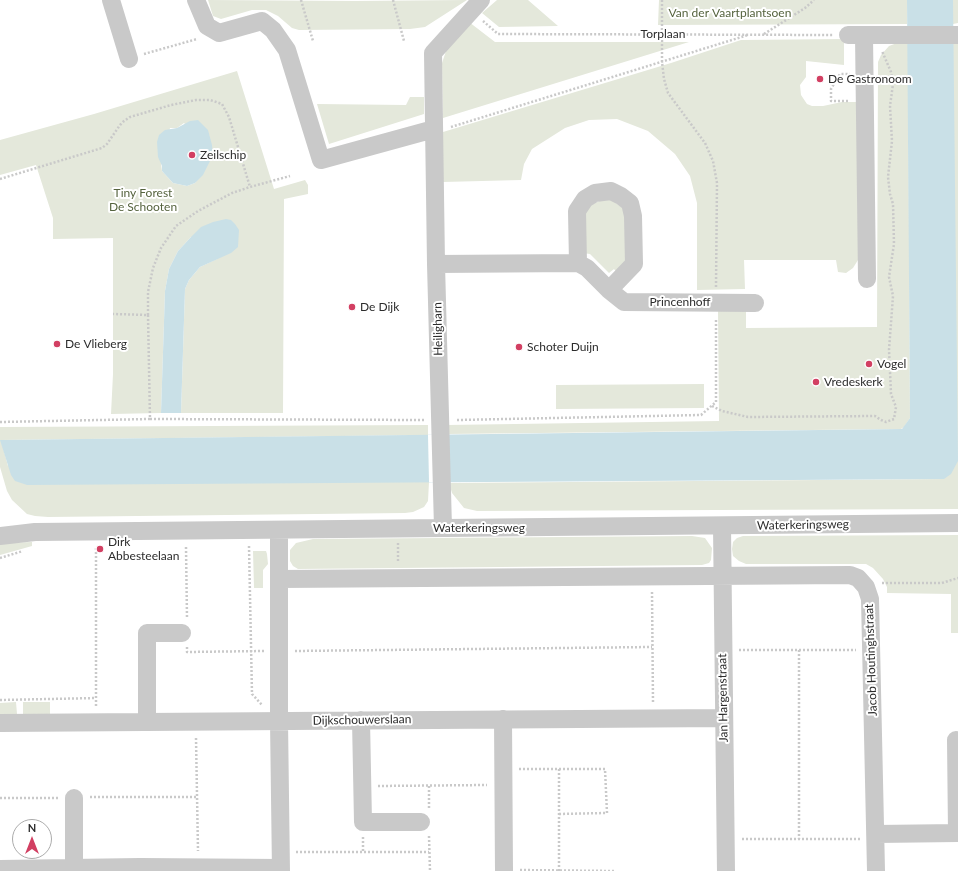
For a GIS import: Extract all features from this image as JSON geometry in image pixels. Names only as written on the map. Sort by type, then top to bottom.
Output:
[{"type":"street","points":[[111,0],[129,59]]},
{"type":"street","points":[[196,0],[207,26],[219,33],[262,21],[273,30],[287,50],[321,160],[434,129]]},
{"type":"street","name":"Heiligharn","points":[[444,528],[440,427],[432,53],[476,5]]},
{"type":"street","points":[[868,279],[865,74],[856,35],[956,35]]},
{"type":"street","points":[[436,264],[578,263],[577,211],[585,198],[595,192],[611,191],[630,203],[633,216],[634,264],[609,290]]},
{"type":"street","name":"Princenhoff","points":[[578,263],[587,268],[609,290],[624,302],[755,303]]},
{"type":"street","name":"Waterkeringsweg","points":[[0,536],[35,532],[96,531],[958,523]]},
{"type":"street","name":"Jan Hargenstraat","points":[[722,526],[721,575],[726,871]]},
{"type":"street","points":[[0,870],[74,868],[198,868],[281,864],[279,721],[280,530]]},
{"type":"street","points":[[280,580],[721,575]]},
{"type":"street","name":"Jacob Houtinghstraat","points":[[721,575],[850,575],[858,578],[866,588],[870,599],[876,871]]},
{"type":"street","points":[[146,722],[147,633],[185,626]]},
{"type":"street","name":"Dijkschouwerslaan","points":[[0,723],[724,718]]},
{"type":"street","points":[[502,719],[504,871]]},
{"type":"street","points":[[361,720],[363,822],[425,822]]},
{"type":"street","points":[[876,834],[957,833],[956,740]]},
{"type":"street","points":[[74,798],[74,868]]},
{"type":"path","points":[[301,0],[313,41]]},
{"type":"path","points":[[393,0],[404,41]]},
{"type":"path","points":[[0,422],[150,419],[440,427],[701,415],[716,402],[717,183],[713,161],[705,143],[668,92],[664,79],[662,62],[662,0]]},
{"type":"path","points":[[764,35],[805,8],[814,0]]},
{"type":"path","name":"Torplaan","points":[[476,5],[498,34],[856,35]]},
{"type":"path","points":[[129,59],[219,33]]},
{"type":"path","points":[[434,129],[448,128],[750,34]]},
{"type":"path","points":[[865,74],[840,74],[831,89],[831,101],[865,101]]},
{"type":"path","points":[[0,180],[102,148],[107,144],[120,125],[130,117],[171,105],[196,100],[210,100],[222,104],[229,117],[250,187]]},
{"type":"path","points":[[150,419],[148,292],[153,268],[161,248],[176,226],[198,211],[232,193],[290,176]]},
{"type":"path","points":[[113,314],[148,315]]},
{"type":"path","points":[[397,529],[398,578]]},
{"type":"path","points":[[185,530],[185,626]]},
{"type":"path","points":[[249,530],[252,694],[279,721]]},
{"type":"path","points":[[96,531],[96,722]]},
{"type":"path","points":[[652,576],[653,718]]},
{"type":"path","points":[[866,588],[881,584],[942,583],[958,578]]},
{"type":"path","points":[[187,652],[652,647]]},
{"type":"path","points":[[723,650],[871,650]]},
{"type":"path","points":[[799,650],[799,839]]},
{"type":"path","points":[[0,700],[96,698]]},
{"type":"path","points":[[196,722],[198,868]]},
{"type":"path","points":[[559,769],[559,871]]},
{"type":"path","points":[[362,786],[429,786],[559,769],[605,769],[606,813],[559,814]]},
{"type":"path","points":[[429,786],[425,822],[430,871]]},
{"type":"path","points":[[0,798],[197,796]]},
{"type":"path","points":[[725,839],[860,839],[876,834]]},
{"type":"path","points":[[281,864],[429,852]]},
{"type":"path","points":[[504,871],[615,871]]},
{"type":"green space","points":[[208,0],[467,0],[425,27],[410,29],[299,30],[292,28],[278,16],[266,10],[252,10],[221,19],[213,16]]},
{"type":"green space","points":[[497,0],[528,0],[558,26],[499,27],[482,13]]},
{"type":"green space","name":"Van der Vaartplantsoen","points":[[659,0],[907,0],[907,24],[658,25]]},
{"type":"green space","points":[[953,0],[958,0],[958,23],[953,24]]},
{"type":"green space","points":[[469,22],[495,42],[689,42],[443,118],[442,63],[446,51]]},
{"type":"green space","points":[[844,39],[844,65],[806,61],[806,77],[800,85],[801,95],[807,104],[812,106],[823,106],[842,102],[859,102],[858,260],[853,268],[846,273],[838,272],[836,260],[744,260],[745,289],[697,290],[697,203],[690,176],[675,154],[648,131],[617,119],[589,120],[565,128],[532,149],[524,164],[521,180],[443,182],[443,132],[671,63],[741,40]]},
{"type":"green space","points":[[897,43],[908,43],[910,418],[904,427],[901,429],[447,434],[447,425],[719,421],[718,310],[746,311],[746,328],[877,327],[878,62],[881,55],[889,46]]},
{"type":"green space","points":[[953,43],[958,43],[958,509],[477,511],[464,508],[452,493],[449,483],[944,479]]},
{"type":"green space","name":"Tiny Forest De Schooten","points":[[237,71],[274,189],[305,180],[308,185],[308,194],[284,199],[283,413],[181,413],[185,289],[189,280],[200,267],[217,259],[191,237],[178,251],[169,269],[165,291],[161,413],[111,414],[113,374],[113,238],[53,239],[53,218],[36,165],[0,175],[0,140],[94,114]],"holes":[[[184,123],[213,155],[195,183],[187,186],[173,183],[162,171],[161,163],[170,128],[177,128]]]},
{"type":"green space","points":[[410,97],[424,97],[424,114],[329,144],[317,104],[406,105]]},
{"type":"green space","points":[[608,197],[625,210],[629,263],[618,274],[614,269],[609,273],[590,254],[583,253],[585,208]]},
{"type":"green space","points":[[704,384],[704,408],[556,409],[556,385]]},
{"type":"green space","points":[[428,425],[428,435],[1,440],[8,466],[429,482],[428,501],[424,507],[413,512],[405,513],[35,516],[27,514],[12,500],[7,491],[0,467],[0,427]]},
{"type":"green space","points":[[958,535],[958,633],[951,633],[951,594],[887,593],[887,587],[883,579],[873,568],[866,564],[746,564],[733,556],[732,549],[733,542],[737,538],[743,536]]},
{"type":"green space","points":[[692,536],[705,538],[712,548],[711,560],[709,563],[702,565],[298,569],[293,566],[290,561],[290,550],[296,543],[313,539]]},
{"type":"green space","points":[[32,542],[32,546],[0,555],[0,543]]},
{"type":"green space","points":[[253,551],[266,551],[267,554],[268,564],[263,570],[263,588],[254,588]]},
{"type":"green space","points":[[16,702],[17,714],[0,714],[0,703]]},
{"type":"green space","points":[[23,702],[50,702],[50,714],[23,714]]},
{"type":"water","points":[[907,0],[953,0],[958,461],[951,474],[944,479],[27,485],[15,481],[11,475],[0,440],[902,429],[910,418]]},
{"type":"water","points":[[198,120],[208,130],[213,155],[203,175],[195,183],[187,186],[173,183],[162,171],[162,166],[158,157],[157,142],[159,135],[165,130],[177,128],[190,121]]},
{"type":"water","points":[[226,219],[231,220],[239,230],[238,247],[231,253],[200,267],[189,280],[185,289],[181,413],[161,413],[165,291],[169,269],[178,251],[201,227]]},
{"type":"pier","points":[[447,434],[449,483],[429,482],[428,435]]},
{"type":"place","name":"De Gastronoom","points":[[820,79]]},
{"type":"place","name":"Zeilschip","points":[[192,155]]},
{"type":"place","name":"De Dijk","points":[[352,307]]},
{"type":"place","name":"De Vlieberg","points":[[57,344]]},
{"type":"place","name":"Schoter Duijn","points":[[519,347]]},
{"type":"place","name":"Vogel","points":[[869,364]]},
{"type":"place","name":"Vredeskerk","points":[[816,382]]},
{"type":"place","name":"Dirk Abbesteelaan","points":[[100,549]]}]
